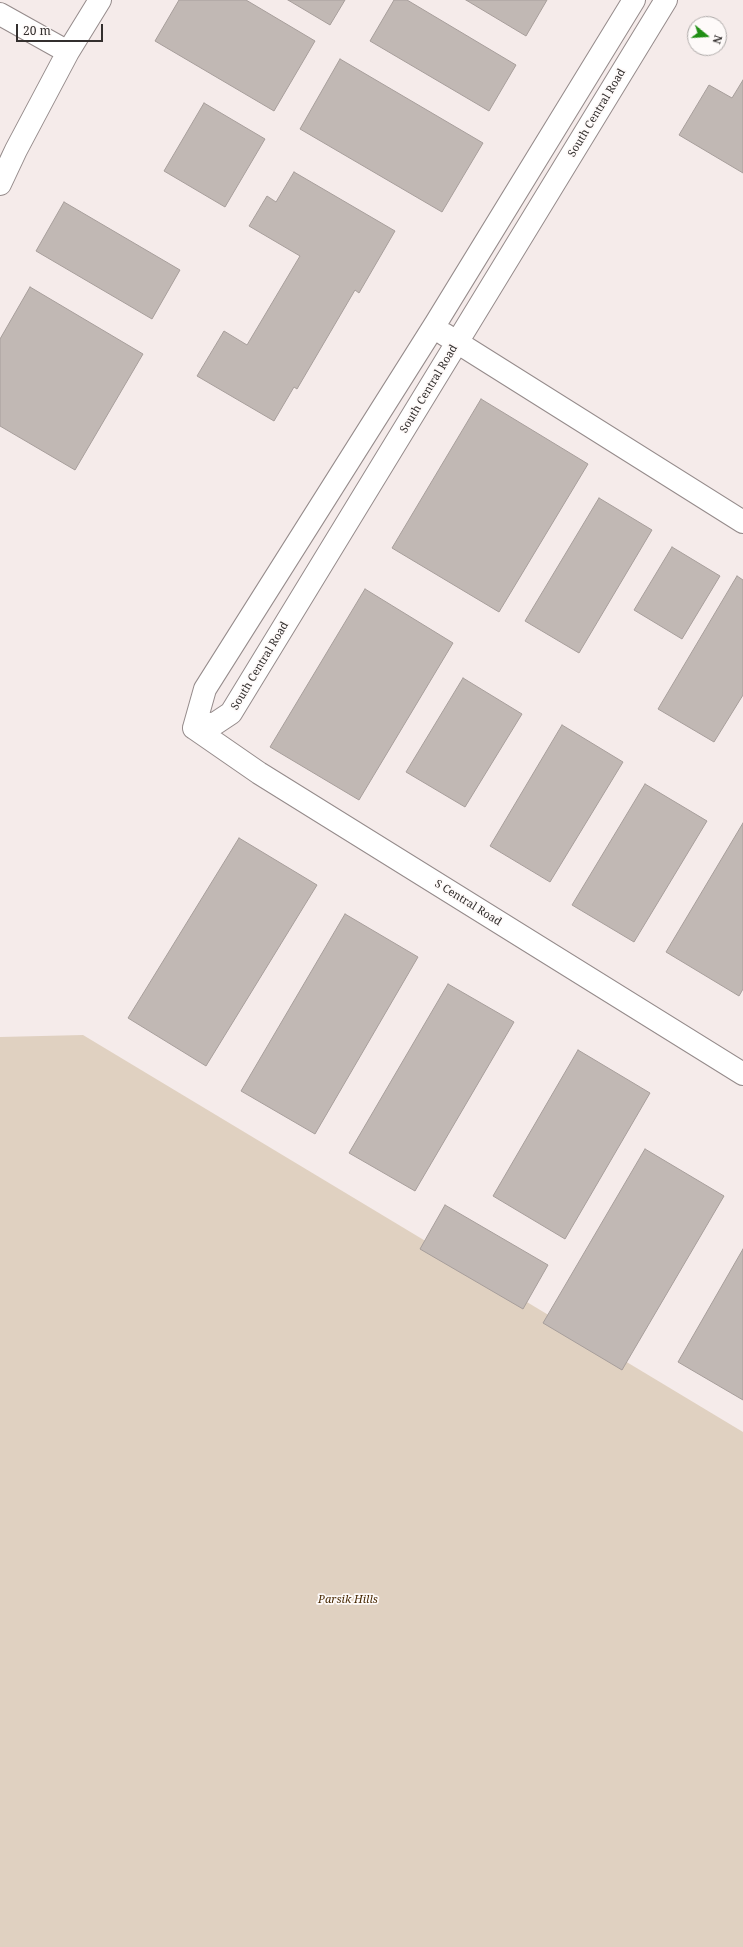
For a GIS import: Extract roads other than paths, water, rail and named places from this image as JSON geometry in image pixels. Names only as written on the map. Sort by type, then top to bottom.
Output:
[{"type":"street","points":[[0,184],[16,150],[68,52],[100,0]]},
{"type":"street","points":[[194,728],[205,690],[433,327],[634,0]]},
{"type":"street","name":"South Central Road","points":[[194,728],[216,723],[232,714],[666,0]]},
{"type":"street","points":[[0,14],[68,52]]},
{"type":"street","points":[[433,327],[743,522]]},
{"type":"street","points":[[338,478],[366,494]]},
{"type":"street","name":"S Central Road","points":[[194,728],[259,773],[743,1074]]},
{"type":"park label","name":"Parsik Hills","points":[[348,1600]]}]
